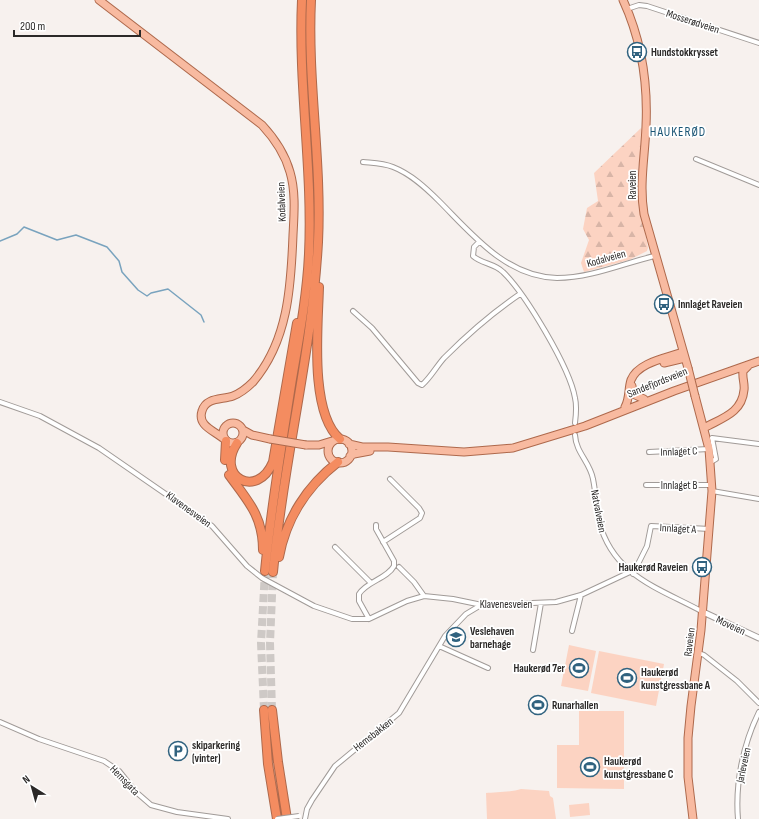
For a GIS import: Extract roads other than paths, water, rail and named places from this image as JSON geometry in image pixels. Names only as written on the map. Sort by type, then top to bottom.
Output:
[{"type":"highway","points":[[269,571],[272,510],[302,318],[308,266],[309,192],[302,61],[302,0]]},
{"type":"highway","points":[[269,571],[312,305],[318,240],[318,192],[310,39],[311,0]]},
{"type":"highway","points":[[318,240],[320,247],[319,388],[328,425],[336,440]]},
{"type":"highway","points":[[239,442],[230,459],[231,469],[235,476],[243,481],[251,482],[264,476],[273,462],[293,336],[300,304],[304,272],[308,266]]},
{"type":"highway","points":[[225,440],[225,464],[227,471],[253,507],[262,535],[269,571]]},
{"type":"highway","points":[[269,571],[284,538],[293,513],[308,492],[338,462]]},
{"type":"highway","points":[[277,819],[268,764],[268,710],[287,819]]},
{"type":"main road","name":"Kodalveien","points":[[99,0],[262,125],[280,148],[290,173],[294,195],[292,256],[287,308],[281,331],[267,361],[249,386],[234,396],[212,400],[205,404],[201,415],[206,426]]},
{"type":"main road","name":"Raveien","points":[[623,0],[637,40],[645,80],[647,118],[641,188],[644,214],[654,256],[688,368],[704,428],[711,462],[712,488],[710,529],[699,654],[691,706],[688,743],[688,776],[693,819]]},
{"type":"main road","points":[[644,399],[633,394],[632,389],[633,381],[639,372],[684,355]]},
{"type":"main road","points":[[625,407],[629,398],[632,379],[636,372],[644,366],[684,355]]},
{"type":"main road","name":"Sandefjordsveien","points":[[565,432],[714,372],[759,358]]},
{"type":"main road","name":"Sandefjordsveien","points":[[349,444],[362,447],[464,452],[498,451],[530,444],[565,432],[722,373],[759,361]]},
{"type":"main road","points":[[704,428],[729,416],[739,406],[744,389],[743,371],[751,364]]},
{"type":"main road","points":[[702,420],[725,415],[735,408],[741,397],[741,384],[739,377],[732,373],[722,373]]},
{"type":"main road","points":[[206,426],[215,429],[235,423],[240,425],[244,435],[239,442]]},
{"type":"main road","points":[[225,440],[223,432],[227,425]]},
{"type":"main road","points":[[206,426],[225,440],[239,442],[270,439]]},
{"type":"main road","points":[[243,430],[252,435],[306,445],[319,445],[336,440],[349,444],[351,450],[350,456],[345,461],[338,462],[331,458],[328,454],[306,445]]},
{"type":"main road","points":[[328,454],[328,448],[336,440]]},
{"type":"main road","name":"Sandefjordsveien","points":[[350,456],[363,451],[416,449]]},
{"type":"street","name":"Mosserødveien","points":[[627,9],[639,5],[646,6],[759,43]]},
{"type":"street","points":[[696,159],[759,185]]},
{"type":"street","name":"Kodalveien","points":[[363,162],[386,165],[409,175],[425,188],[479,242],[510,265],[527,273],[556,278],[583,276],[654,256]]},
{"type":"street","points":[[479,242],[474,247],[473,256],[501,270],[520,294],[552,343],[572,386],[575,398],[575,423]]},
{"type":"street","points":[[353,311],[372,328],[418,383],[422,385],[442,360],[467,335],[498,309],[520,294]]},
{"type":"street","name":"Klavenesveien","points":[[0,402],[40,416],[111,455],[212,526],[247,566],[267,582],[314,606],[352,619],[369,618],[407,601],[424,596],[453,599],[482,605],[556,602],[581,595],[631,573]]},
{"type":"street","name":"Natvalveien","points":[[575,435],[578,451],[590,470],[602,533],[612,552],[631,573],[668,595],[703,612]]},
{"type":"street","name":"Raveien","points":[[711,462],[716,459],[712,438],[759,444]]},
{"type":"street","name":"Innlaget C","points":[[649,452],[709,449]]},
{"type":"street","points":[[383,542],[420,518],[422,513],[420,508],[390,479]]},
{"type":"street","name":"Innlaget B","points":[[646,485],[712,488]]},
{"type":"street","points":[[712,488],[759,499]]},
{"type":"street","points":[[369,618],[359,601],[358,596],[362,590],[390,572],[394,566],[394,561],[376,529],[376,525]]},
{"type":"street","name":"Innlaget A","points":[[631,573],[646,546],[651,526],[710,529]]},
{"type":"street","points":[[336,548],[372,583]]},
{"type":"street","points":[[399,567],[414,582],[424,596]]},
{"type":"street","points":[[572,631],[581,595]]},
{"type":"street","name":"Klavenesveien","points":[[533,650],[541,603]]},
{"type":"street","name":"Hemsbakken","points":[[305,817],[312,800],[339,761],[386,726],[399,714],[439,646],[457,621],[482,605]]},
{"type":"street","name":"Moveien","points":[[703,612],[759,638]]},
{"type":"street","points":[[439,646],[488,668]]},
{"type":"street","points":[[699,654],[704,655],[737,681],[759,703]]},
{"type":"street","name":"Jarleveien","points":[[738,819],[738,790],[741,770],[754,723],[759,712]]},
{"type":"street","name":"Hemsgata","points":[[0,722],[38,739],[104,761],[119,771],[136,792],[151,806],[177,812],[228,819]]},
{"type":"street","points":[[277,819],[299,816],[305,817]]},
{"type":"waterway","points":[[0,241],[17,234],[24,227],[57,240],[76,235],[107,247],[119,261],[122,272],[138,290],[147,296],[151,293],[168,289],[201,315],[204,322]]},
{"type":"tunnel","points":[[264,710],[261,643],[265,571]]},
{"type":"tunnel","points":[[272,710],[270,643],[273,572]]},
{"type":"place","name":"Hundstokkrysset","points":[[637,52]]},
{"type":"place","name":"Innlaget Raveien","points":[[664,304]]},
{"type":"place","name":"Haukerød Raveien","points":[[702,567]]},
{"type":"place","name":"Veslehaven barnehage","points":[[456,637]]},
{"type":"place","name":"Haukerød 7er","points":[[579,668]]},
{"type":"place","name":"Haukerød kunstgressbane A","points":[[627,678]]},
{"type":"place","name":"Runarhallen","points":[[538,705]]},
{"type":"place","name":"skiparkering (vinter)","points":[[178,751]]},
{"type":"place","name":"Haukerød kunstgressbane C","points":[[590,767]]},
{"type":"district","name":"HAUKERØD","points":[[678,131]]}]
